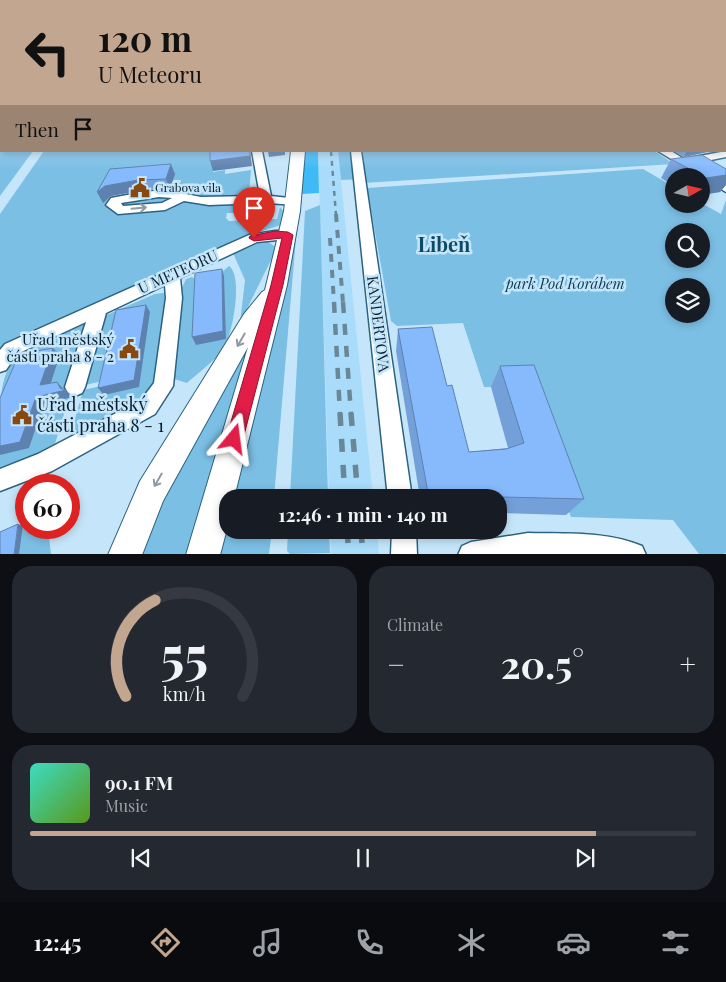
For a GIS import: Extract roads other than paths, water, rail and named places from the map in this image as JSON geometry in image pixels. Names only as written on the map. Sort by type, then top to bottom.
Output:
[{"type":"main road","points":[[203,554],[277,285],[288,235],[298,152]]},
{"type":"main road","points":[[125,554],[151,492],[252,320],[277,285]]},
{"type":"street","points":[[257,152],[265,196]]},
{"type":"street","name":"KANDERTOVA","points":[[356,152],[399,489]]},
{"type":"street","points":[[665,152],[726,189]]},
{"type":"street","points":[[681,162],[726,154]]},
{"type":"street","points":[[180,198],[200,201],[249,201],[265,196],[294,195]]},
{"type":"street","name":"U METEORU","points":[[0,364],[10,349],[172,274],[254,238],[275,234],[288,235]]},
{"type":"street","points":[[0,480],[44,463],[148,407],[163,386],[174,298],[172,274]]},
{"type":"street","points":[[76,387],[98,308]]},
{"type":"street","points":[[404,539],[404,554]]},
{"type":"street","points":[[471,554],[528,546],[593,548],[633,554]]},
{"type":"railway","points":[[331,152],[336,215]]},
{"type":"railway","points":[[336,214],[343,303]]},
{"type":"railway","points":[[330,238],[334,303]]},
{"type":"railway","points":[[334,302],[340,414]]},
{"type":"railway","points":[[343,302],[351,414]]},
{"type":"railway","points":[[340,413],[344,489]]},
{"type":"railway","points":[[351,413],[357,489]]},
{"type":"railway","points":[[348,539],[349,554]]},
{"type":"railway","points":[[362,539],[363,554]]},
{"type":"place","name":"Grabova vila","points":[[140,188]]},
{"type":"place","name":"Uřad městský části praha 8 - 2","points":[[129,349]]},
{"type":"place","name":"Uřad městský části praha 8 - 1","points":[[22,415]]},
{"type":"district","name":"Libeň","points":[[444,245]]},
{"type":"park label","name":"park Pod Korábem","points":[[565,284]]}]
